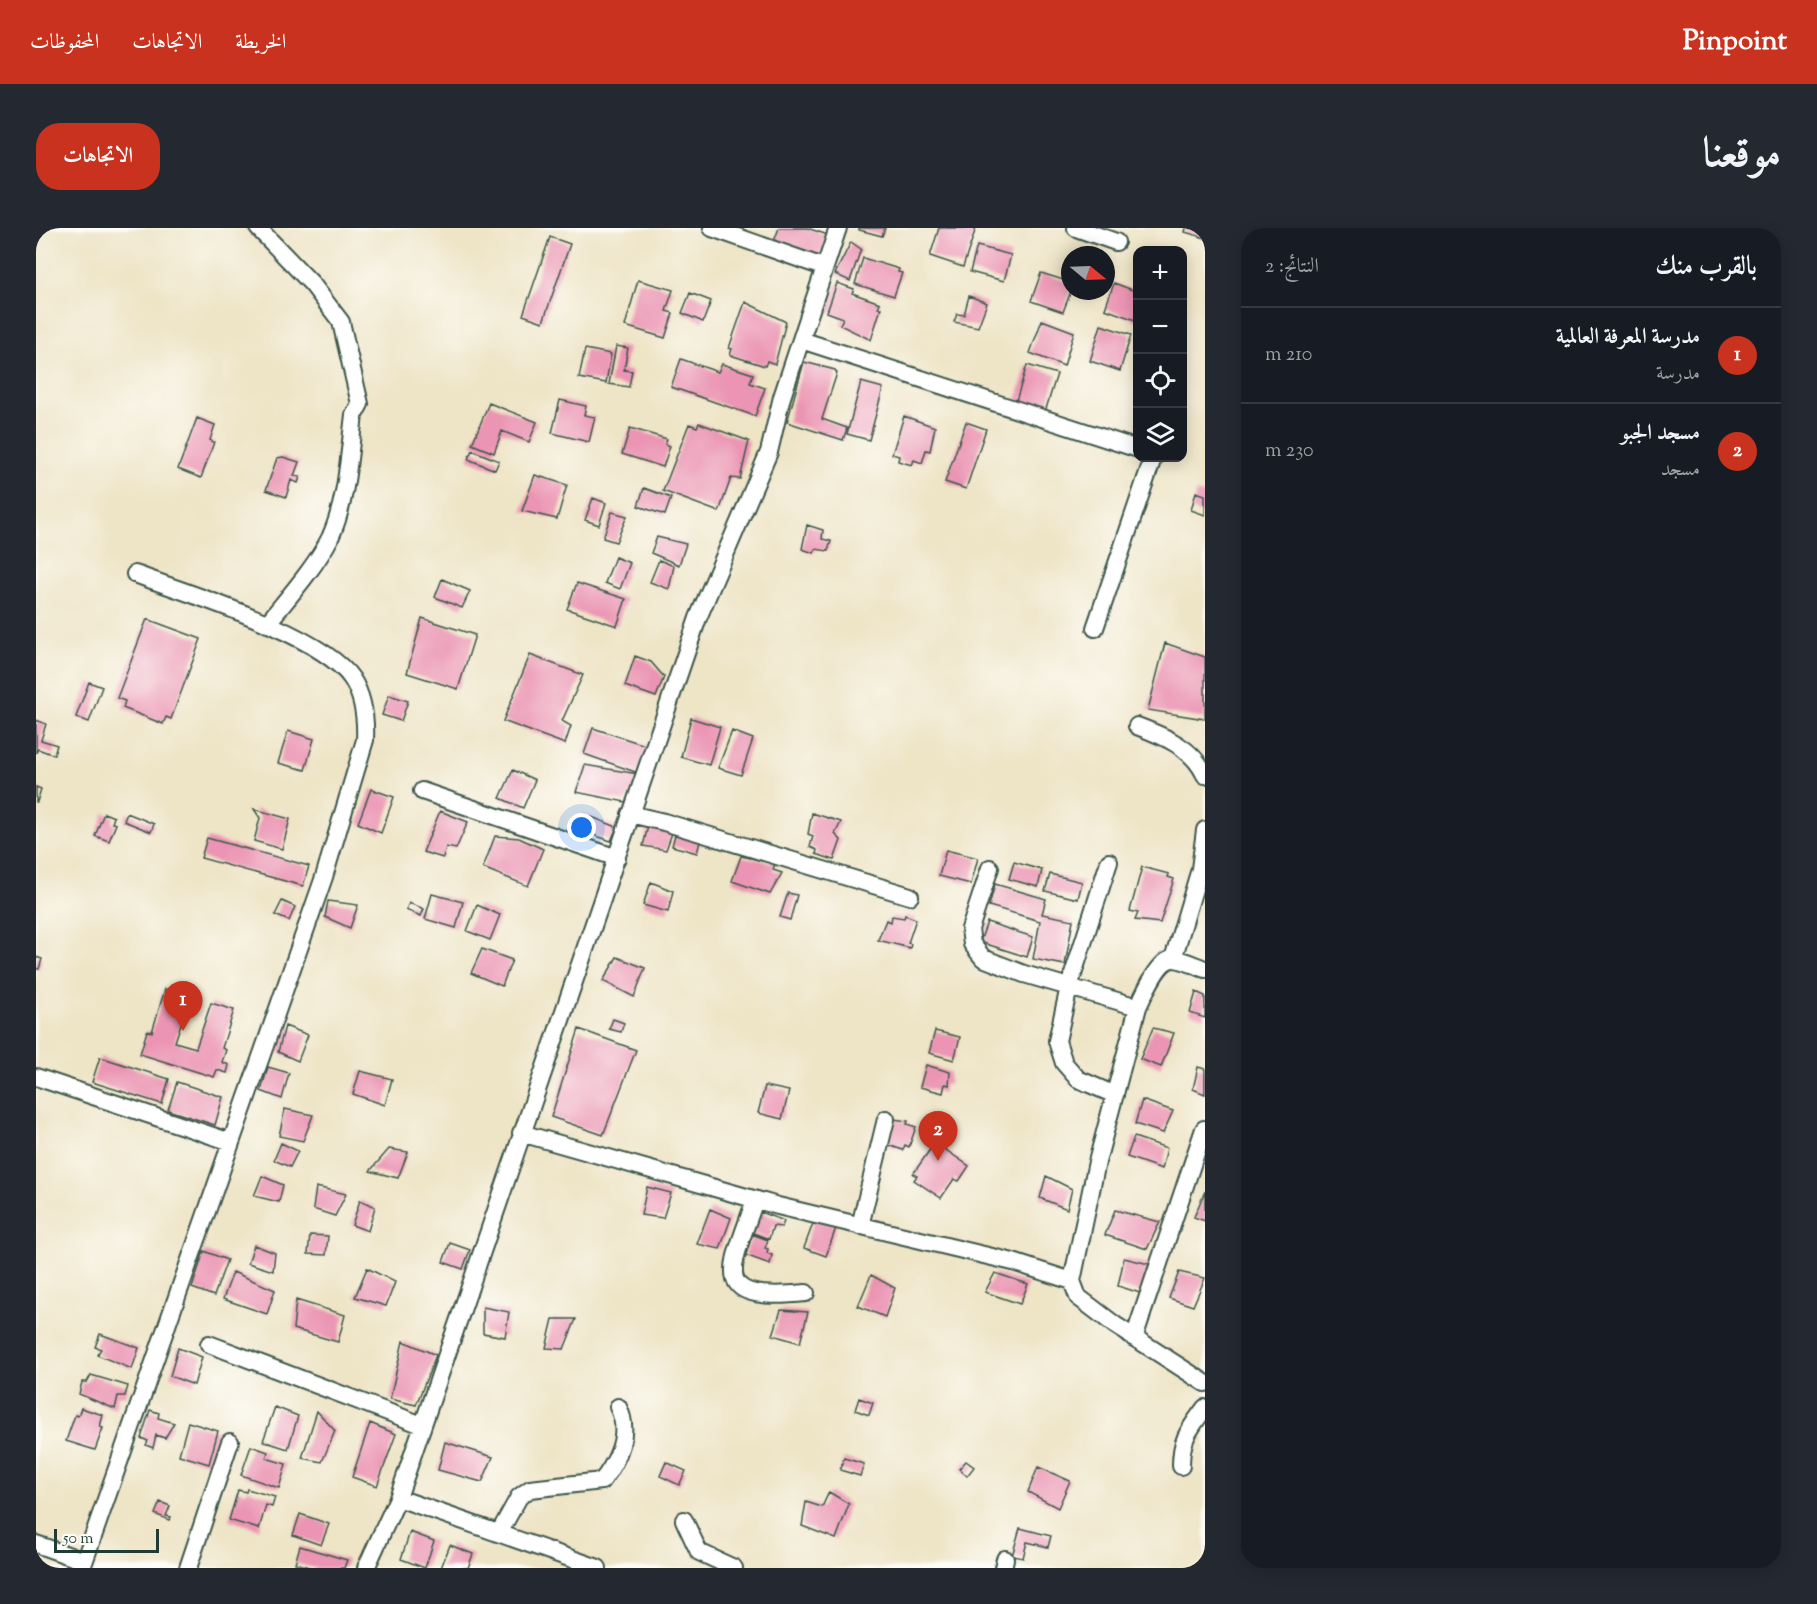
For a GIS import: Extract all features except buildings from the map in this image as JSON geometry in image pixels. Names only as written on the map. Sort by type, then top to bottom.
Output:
[{"type":"street","points":[[258,228],[312,284],[341,322],[360,404],[354,416],[338,516],[330,537],[317,561],[267,624]]},
{"type":"street","points":[[712,228],[823,267]]},
{"type":"street","points":[[366,1568],[398,1498],[698,618],[769,452],[782,397],[823,267],[838,228]]},
{"type":"street","points":[[1076,228],[1116,242]]},
{"type":"street","points":[[801,340],[1133,448]]},
{"type":"street","points":[[1095,628],[1152,462]]},
{"type":"street","points":[[36,1544],[83,1565],[324,877],[365,740],[366,719],[361,698],[352,679],[339,663],[322,650],[267,624],[135,574]]},
{"type":"street","points":[[1137,726],[1185,750],[1201,766],[1205,775]]},
{"type":"street","points":[[422,791],[617,858]]},
{"type":"street","points":[[630,814],[910,896]]},
{"type":"street","points":[[1205,830],[1200,869],[1173,959],[1163,965],[1148,984],[1138,1007],[1097,1162],[1072,1281],[1078,1298],[1134,1338],[1205,1383]]},
{"type":"street","points":[[1109,862],[1069,987],[1057,1041],[1064,1063],[1078,1078],[1115,1095]]},
{"type":"street","points":[[990,868],[972,920],[972,944],[983,958],[1138,1007]]},
{"type":"street","points":[[1173,959],[1205,969]]},
{"type":"street","points":[[36,1077],[231,1142]]},
{"type":"street","points":[[860,1226],[886,1119]]},
{"type":"street","points":[[1134,1338],[1204,1129]]},
{"type":"street","points":[[521,1133],[755,1200],[1013,1262],[1072,1281]]},
{"type":"street","points":[[755,1200],[733,1265],[734,1280],[739,1287],[768,1296],[806,1293]]},
{"type":"street","points":[[209,1344],[422,1425]]},
{"type":"street","points":[[499,1533],[523,1492],[530,1489],[602,1481],[614,1465],[623,1437],[624,1422],[618,1407]]},
{"type":"street","points":[[1181,1466],[1181,1446],[1184,1437],[1205,1407]]},
{"type":"street","points":[[188,1568],[230,1442]]},
{"type":"street","points":[[398,1498],[598,1568]]},
{"type":"street","points":[[684,1520],[699,1552],[734,1568]]},
{"type":"place","name":"مدرسة المعرفة العالمية","points":[[183,1031]]},
{"type":"place","name":"مسجد الجبو","points":[[938,1161]]}]
